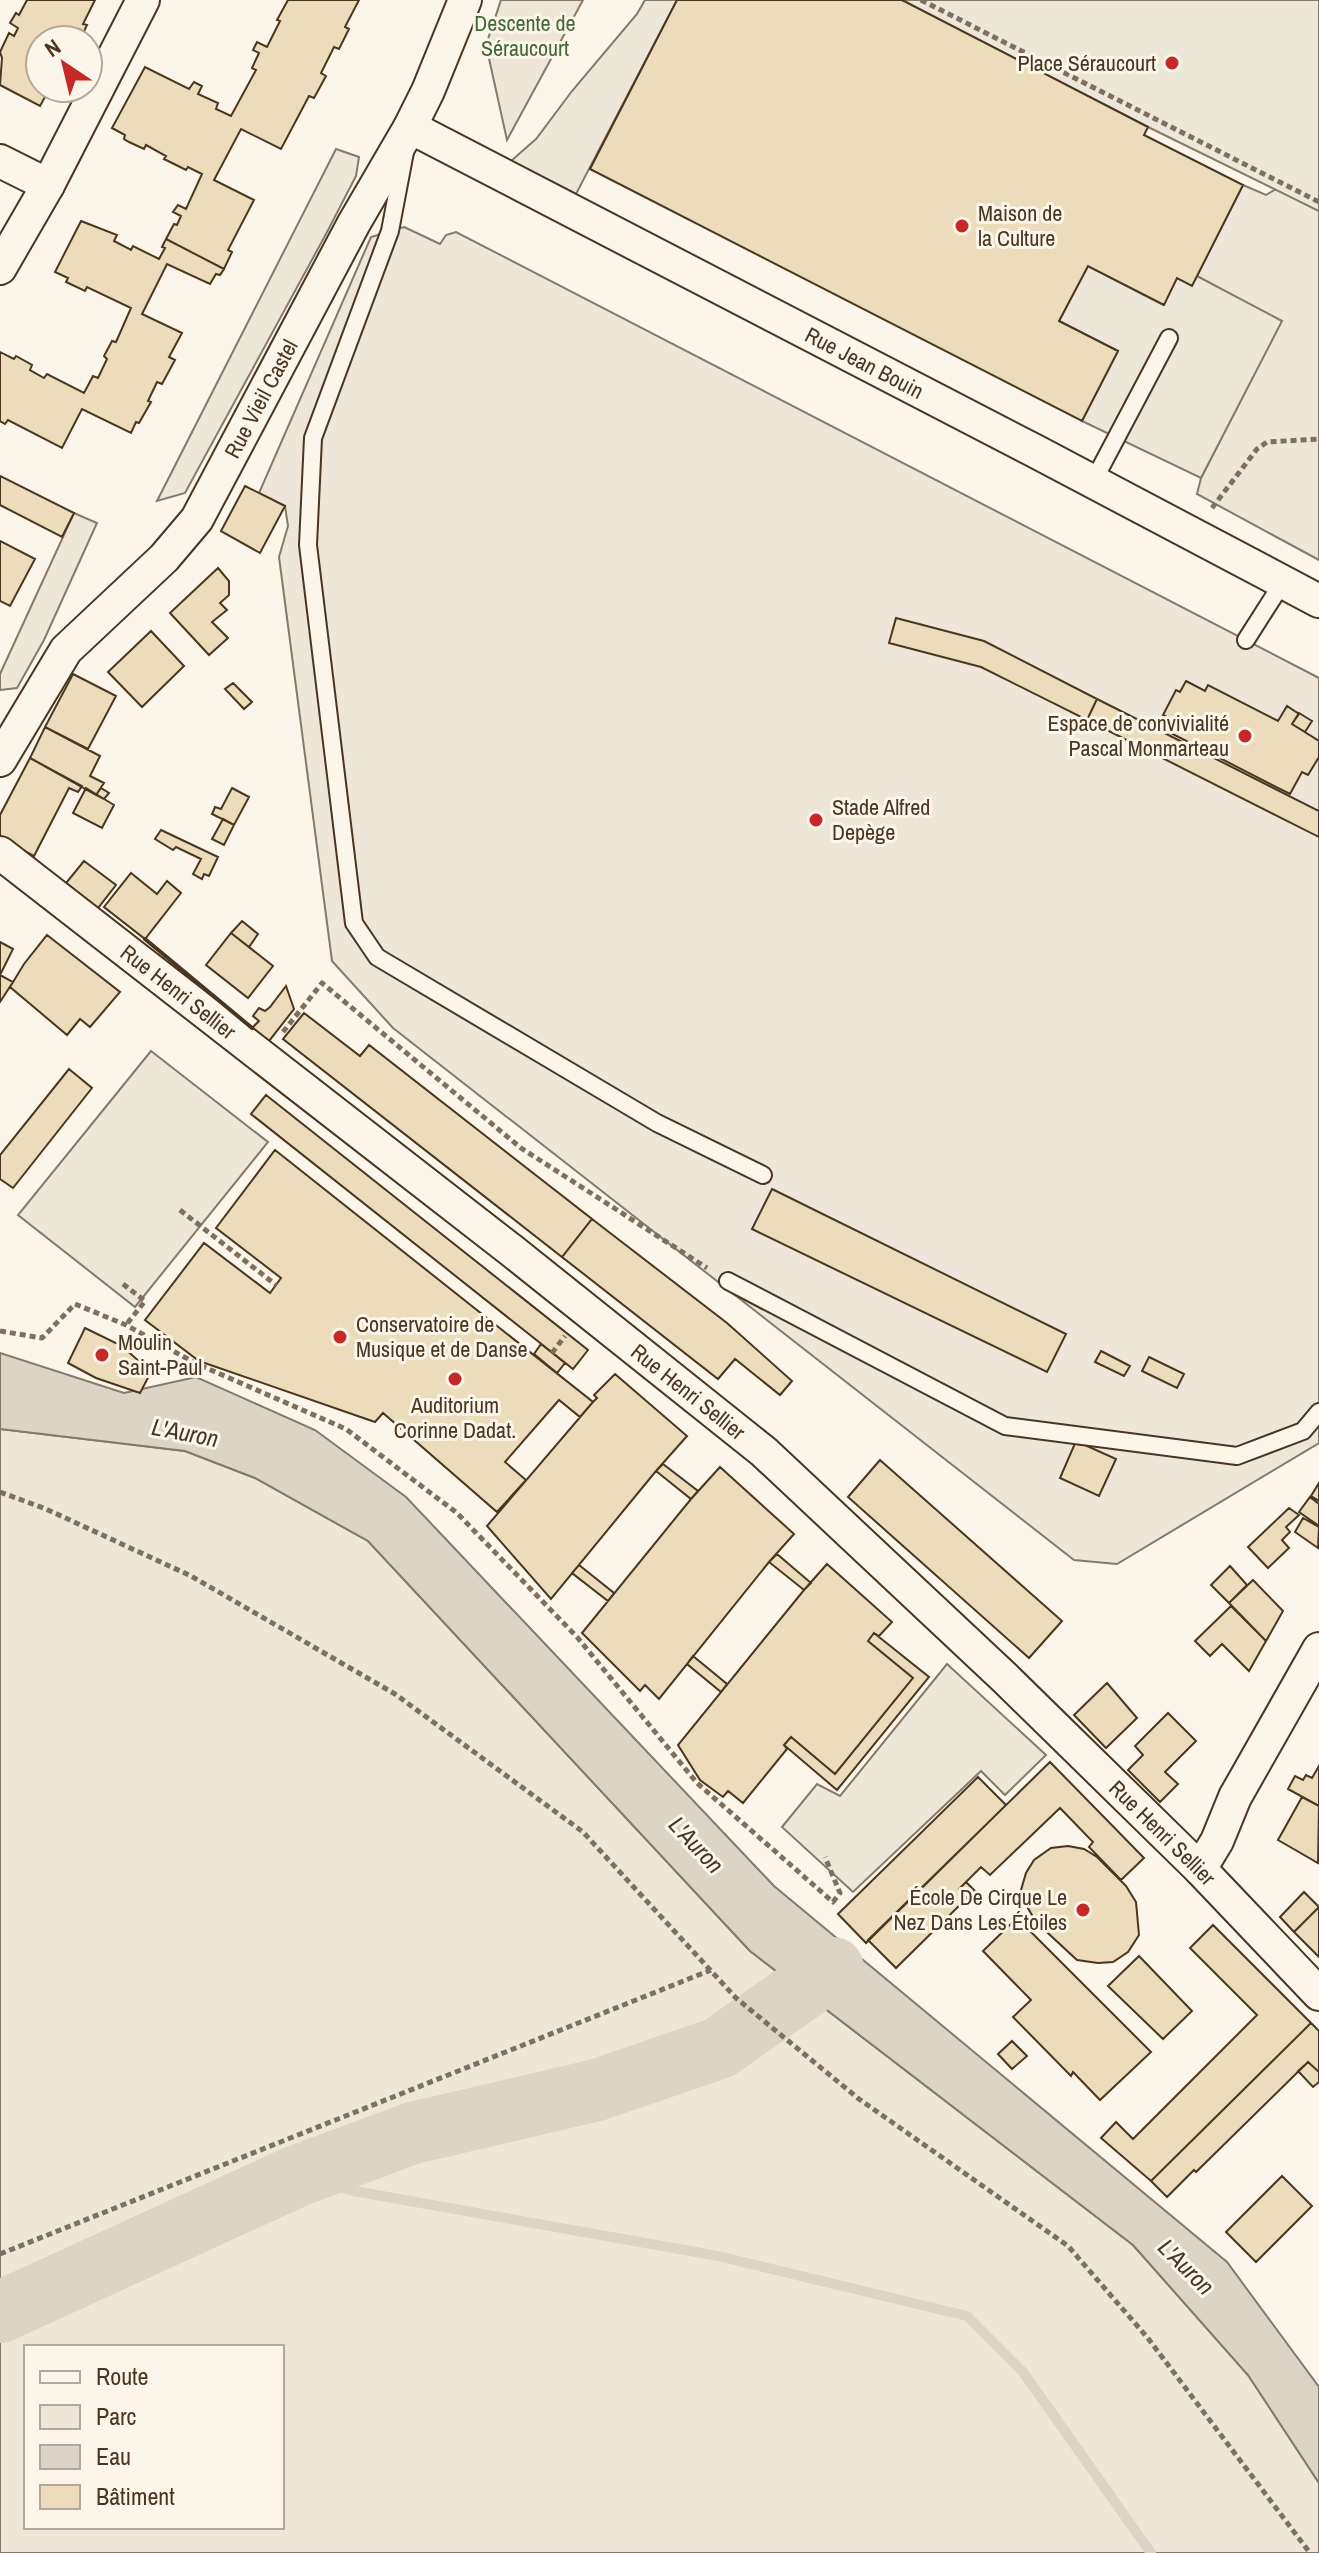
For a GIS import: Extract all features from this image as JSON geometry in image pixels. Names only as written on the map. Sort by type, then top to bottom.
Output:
[{"type":"street","points":[[0,268],[48,185],[143,0]]},
{"type":"street","name":"Rue Vieil Castel","points":[[5,739],[66,650],[164,558],[197,519],[354,223],[410,127],[465,0]]},
{"type":"street","name":"Rue Jean Bouin","points":[[410,127],[1319,601]]},
{"type":"street","points":[[0,161],[48,185]]},
{"type":"street","name":"Rue Henri Sellier","points":[[0,853],[511,1250],[764,1452],[1005,1678],[1200,1869],[1319,1994]]},
{"type":"street","points":[[1200,1869],[1217,1841],[1235,1797],[1319,1649]]},
{"type":"lane","points":[[410,127],[390,231],[313,438],[308,545],[354,923],[377,957],[657,1123],[763,1175]]},
{"type":"lane","points":[[1093,482],[1169,338]]},
{"type":"lane","points":[[1246,640],[1283,582]]},
{"type":"lane","points":[[728,1281],[1005,1426],[1237,1456],[1303,1431],[1319,1412]]},
{"type":"path","points":[[921,0],[1319,202]]},
{"type":"path","points":[[1224,514],[1211,508],[1257,449],[1267,442],[1319,439]]},
{"type":"path","points":[[262,1058],[322,983],[521,1148],[728,1281]]},
{"type":"path","points":[[180,1210],[276,1285]]},
{"type":"path","points":[[123,1284],[145,1301],[126,1325]]},
{"type":"path","points":[[0,1331],[42,1338],[75,1304],[126,1325],[195,1363],[346,1429],[457,1513],[577,1637],[697,1783],[833,1902],[840,1893],[825,1857]]},
{"type":"path","points":[[0,1492],[46,1509],[191,1576],[395,1694],[583,1832],[760,2019],[859,2099],[1068,2246],[1147,2337],[1310,2553]]},
{"type":"path","points":[[0,2254],[711,1970]]},
{"type":"green space","name":"Descente de Séraucourt","points":[[501,0],[583,0],[507,140],[486,45]]},
{"type":"green space","points":[[1243,185],[1266,195],[1276,189],[1319,211],[1319,560],[1197,494],[1201,478],[1281,322],[1197,276]]},
{"type":"green space","name":"Stade Alfred Depège","points":[[404,227],[440,244],[446,235],[456,232],[1319,678],[1319,1443],[1117,1564],[1074,1560],[393,1028],[332,961],[279,557],[288,526],[285,506],[259,493],[371,237]]},
{"type":"green space","points":[[0,1429],[185,1451],[255,1478],[368,1541],[750,1951],[1133,2245],[1248,2375],[1319,2483],[1319,2553],[0,2553]]},
{"type":"shaded area","points":[[645,0],[677,0],[576,194],[511,161],[536,139]]},
{"type":"shaded area","name":"Place Séraucourt","points":[[902,0],[1319,0],[1319,211],[1148,127]]},
{"type":"shaded area","points":[[336,149],[359,157],[356,176],[185,493],[157,501]]},
{"type":"shaded area","points":[[1088,266],[1163,305],[1177,278],[1192,285],[1197,276],[1282,321],[1201,478],[1082,421],[1118,351],[1059,321]]},
{"type":"shaded area","points":[[74,513],[97,523],[44,640],[17,688],[0,690],[0,674]]},
{"type":"shaded area","points":[[151,1051],[268,1142],[135,1307],[18,1215]]},
{"type":"shaded area","points":[[947,1664],[1046,1755],[1005,1795],[981,1771],[853,1892],[782,1827],[817,1784],[840,1796]]},
{"type":"water","name":"L'Auron","points":[[0,1353],[124,1393],[196,1377],[315,1430],[406,1497],[774,1886],[1227,2262],[1319,2387],[1319,2483],[1248,2375],[1133,2245],[750,1951],[368,1541],[255,1478],[185,1451],[0,1429]]},
{"type":"building","points":[[27,0],[95,0],[83,24],[24,24],[24,98],[0,85],[0,52],[9,33],[14,36],[18,28],[10,23],[16,13],[19,15]]},
{"type":"building","points":[[288,0],[359,0],[345,27],[349,29],[339,49],[334,47],[321,73],[326,76],[314,98],[309,96],[281,149],[241,129],[214,180],[254,200],[228,250],[232,252],[224,269],[166,239],[181,216],[173,212],[178,205],[186,209],[202,174],[164,159],[166,156],[146,145],[144,149],[129,142],[124,139],[125,135],[112,128],[145,67],[189,89],[194,82],[202,86],[198,94],[218,103],[216,109],[231,116],[256,70],[252,68],[259,53],[253,50],[257,42],[267,47]]},
{"type":"building","name":"Maison de la Culture","points":[[677,0],[902,0],[1148,127],[1144,135],[1243,185],[1192,286],[1177,278],[1164,305],[1088,266],[1059,321],[1118,351],[1082,421],[590,169]]},
{"type":"building","points":[[81,221],[117,235],[114,241],[131,250],[133,246],[159,259],[166,239],[224,269],[220,275],[216,274],[210,284],[167,264],[142,314],[182,333],[169,357],[175,360],[162,384],[157,382],[148,401],[151,402],[131,433],[82,409],[62,448],[8,420],[5,424],[0,421],[0,352],[32,365],[30,370],[44,378],[47,374],[84,393],[93,376],[98,378],[107,359],[104,356],[112,341],[116,342],[131,308],[87,287],[85,291],[66,282],[68,278],[55,272]]},
{"type":"building","points":[[0,476],[74,513],[62,537],[0,505]]},
{"type":"building","points":[[245,486],[285,506],[260,553],[221,531]]},
{"type":"building","points":[[0,541],[35,559],[10,606],[0,601]]},
{"type":"building","points":[[218,568],[229,581],[229,595],[220,603],[227,610],[212,622],[228,638],[209,655],[170,613]]},
{"type":"building","points":[[896,618],[984,641],[1097,699],[1087,720],[981,667],[889,643]]},
{"type":"building","points":[[151,631],[184,666],[142,707],[108,672]]},
{"type":"building","points":[[73,674],[116,696],[88,749],[45,727]]},
{"type":"building","name":"Espace de convivialité Pascal Monmarteau","points":[[1186,681],[1205,691],[1208,685],[1278,721],[1287,706],[1299,714],[1292,724],[1319,741],[1319,757],[1308,775],[1302,772],[1290,794],[1161,728],[1167,717],[1163,715],[1176,690],[1180,692]]},
{"type":"building","points":[[233,683],[252,702],[244,709],[225,689]]},
{"type":"building","points":[[1097,699],[1319,811],[1319,837],[1087,720]]},
{"type":"building","points":[[1299,713],[1312,721],[1305,732],[1292,724]]},
{"type":"building","points":[[45,727],[100,756],[90,776],[104,783],[96,795],[30,758]]},
{"type":"building","points":[[30,758],[82,786],[78,792],[69,788],[34,856],[0,837],[0,815]]},
{"type":"building","points":[[86,788],[114,805],[102,828],[73,813]]},
{"type":"building","points":[[101,788],[109,793],[104,799],[96,795]]},
{"type":"building","points":[[232,788],[249,797],[234,825],[212,814],[215,807],[221,809]]},
{"type":"building","points":[[223,819],[234,825],[224,845],[212,839]]},
{"type":"building","points":[[161,830],[218,857],[209,876],[204,874],[202,879],[193,874],[201,859],[176,847],[173,850],[155,839]]},
{"type":"building","points":[[84,861],[116,885],[98,908],[66,883]]},
{"type":"building","points":[[131,873],[157,894],[167,881],[181,893],[145,939],[104,907]]},
{"type":"building","points":[[242,921],[258,934],[249,947],[231,933]]},
{"type":"building","points":[[231,933],[273,966],[248,998],[206,965]]},
{"type":"building","points":[[47,935],[120,992],[90,1027],[80,1019],[67,1035],[10,987]]},
{"type":"building","points":[[0,942],[13,949],[0,975]]},
{"type":"building","points":[[0,975],[13,982],[0,1002]]},
{"type":"building","points":[[286,986],[294,1009],[269,1041],[252,1028],[259,1021],[253,1016],[259,1008],[265,1011],[270,1007]]},
{"type":"building","points":[[304,1013],[360,1056],[369,1045],[592,1219],[562,1257],[283,1039]]},
{"type":"building","points":[[69,1069],[92,1088],[13,1188],[0,1179],[0,1155]]},
{"type":"building","points":[[266,1095],[588,1350],[573,1369],[251,1114]]},
{"type":"building","name":"Conservatoire de Musique et de Danse","points":[[275,1150],[593,1402],[580,1417],[559,1400],[505,1462],[526,1480],[497,1512],[383,1413],[375,1422],[199,1361],[145,1320],[204,1243],[270,1293],[281,1278],[216,1228]]},
{"type":"building","points":[[772,1189],[1066,1334],[1047,1372],[752,1229]]},
{"type":"building","points":[[592,1219],[727,1323],[792,1381],[780,1395],[735,1359],[718,1379],[562,1257]]},
{"type":"building","name":"Moulin Saint-Paul","points":[[85,1328],[122,1346],[151,1372],[140,1393],[96,1378],[68,1363]]},
{"type":"building","points":[[541,1344],[565,1363],[557,1373],[534,1354]]},
{"type":"building","points":[[1101,1351],[1130,1366],[1124,1376],[1095,1362]]},
{"type":"building","points":[[1149,1357],[1184,1374],[1177,1388],[1142,1371]]},
{"type":"building","points":[[615,1374],[687,1436],[551,1599],[487,1526],[597,1398],[594,1395]]},
{"type":"building","points":[[1076,1441],[1116,1459],[1099,1496],[1060,1478]]},
{"type":"building","points":[[880,1460],[1062,1621],[1029,1658],[848,1497]]},
{"type":"building","points":[[663,1464],[698,1491],[691,1499],[656,1471]]},
{"type":"building","points":[[720,1467],[794,1534],[659,1699],[645,1685],[640,1691],[582,1633]]},
{"type":"building","points":[[1319,1483],[1319,1501],[1311,1496]]},
{"type":"building","points":[[1310,1497],[1319,1504],[1319,1526],[1299,1512]]},
{"type":"building","points":[[1289,1508],[1299,1515],[1286,1527],[1290,1532],[1282,1540],[1289,1548],[1268,1568],[1248,1547]]},
{"type":"building","points":[[1303,1518],[1319,1527],[1318,1548],[1295,1532]]},
{"type":"building","points":[[777,1554],[811,1583],[804,1590],[769,1562]]},
{"type":"building","points":[[827,1564],[892,1622],[879,1636],[874,1633],[868,1641],[913,1678],[835,1774],[791,1737],[784,1745],[787,1749],[743,1803],[728,1791],[723,1797],[700,1780],[678,1745]]},
{"type":"building","points":[[579,1565],[614,1593],[608,1601],[572,1573]]},
{"type":"building","points":[[1230,1566],[1247,1585],[1229,1603],[1211,1585]]},
{"type":"building","points":[[1253,1580],[1283,1611],[1266,1641],[1229,1603]]},
{"type":"building","points":[[1231,1606],[1266,1641],[1249,1671],[1222,1644],[1210,1656],[1195,1641]]},
{"type":"building","points":[[874,1633],[929,1677],[837,1790],[784,1745],[791,1737],[835,1774],[913,1678],[868,1641]]},
{"type":"building","points":[[693,1656],[727,1684],[721,1692],[687,1664]]},
{"type":"building","points":[[1107,1683],[1137,1718],[1106,1748],[1074,1715]]},
{"type":"building","points":[[1168,1713],[1196,1741],[1165,1772],[1178,1784],[1160,1802],[1128,1770],[1143,1755],[1135,1746]]},
{"type":"building","points":[[1050,1762],[1144,1858],[1121,1880],[1089,1847],[1093,1842],[1060,1808],[990,1875],[981,1867],[959,1889],[967,1898],[896,1968],[868,1940]]},
{"type":"building","points":[[1319,1766],[1319,1806],[1288,1789],[1295,1776],[1303,1780],[1306,1775],[1312,1778]]},
{"type":"building","points":[[978,1777],[1006,1805],[866,1943],[838,1914]]},
{"type":"building","points":[[1302,1797],[1319,1806],[1318,1863],[1278,1840]]},
{"type":"building","name":"École De Cirque Le Nez Dans Les Étoiles","points":[[1068,1846],[1084,1849],[1097,1857],[1126,1886],[1136,1902],[1139,1935],[1128,1952],[1113,1962],[1077,1960],[1036,1922],[1025,1903],[1021,1890],[1034,1860],[1051,1848]]},
{"type":"building","points":[[966,1882],[975,1891],[967,1898],[959,1889]]},
{"type":"building","points":[[1304,1892],[1319,1907],[1294,1932],[1280,1917]]},
{"type":"building","points":[[1319,1907],[1319,1957],[1294,1932]]},
{"type":"building","points":[[1017,1918],[1151,2052],[1100,2100],[1073,2072],[1071,2076],[1013,2017],[1031,2000],[983,1951]]},
{"type":"building","points":[[1213,1925],[1311,2023],[1151,2181],[1101,2138],[1116,2122],[1133,2139],[1257,2015],[1190,1948]]},
{"type":"building","points":[[1139,1956],[1192,2011],[1163,2039],[1108,1986]]},
{"type":"building","points":[[1311,2023],[1319,2031],[1319,2072],[1308,2062],[1167,2197],[1151,2181]]},
{"type":"building","points":[[1012,2041],[1027,2056],[1012,2069],[998,2054]]},
{"type":"building","points":[[1308,2062],[1319,2072],[1319,2082],[1313,2087],[1298,2071]]},
{"type":"building","points":[[1282,2176],[1312,2206],[1256,2262],[1226,2232]]},
{"type":"waterway","points":[[0,2312],[297,2176],[413,2133],[597,2090],[719,2048],[833,1968]]},
{"type":"waterway","points":[[297,2176],[354,2191],[718,2256],[967,2316],[1023,2372],[1151,2553]]},
{"type":"wall","points":[[145,939],[252,1028]]},
{"type":"place","name":"Place Séraucourt","points":[[1172,63]]},
{"type":"place","name":"Maison de la Culture","points":[[962,226]]},
{"type":"place","name":"Espace de convivialité Pascal Monmarteau","points":[[1245,736]]},
{"type":"place","name":"Stade Alfred Depège","points":[[816,820]]},
{"type":"place","name":"Conservatoire de Musique et de Danse","points":[[340,1337]]},
{"type":"place","name":"Moulin Saint-Paul","points":[[102,1355]]},
{"type":"place","name":"Auditorium Corinne Dadat.","points":[[455,1379]]},
{"type":"place","name":"École De Cirque Le Nez Dans Les Étoiles","points":[[1083,1910]]}]
